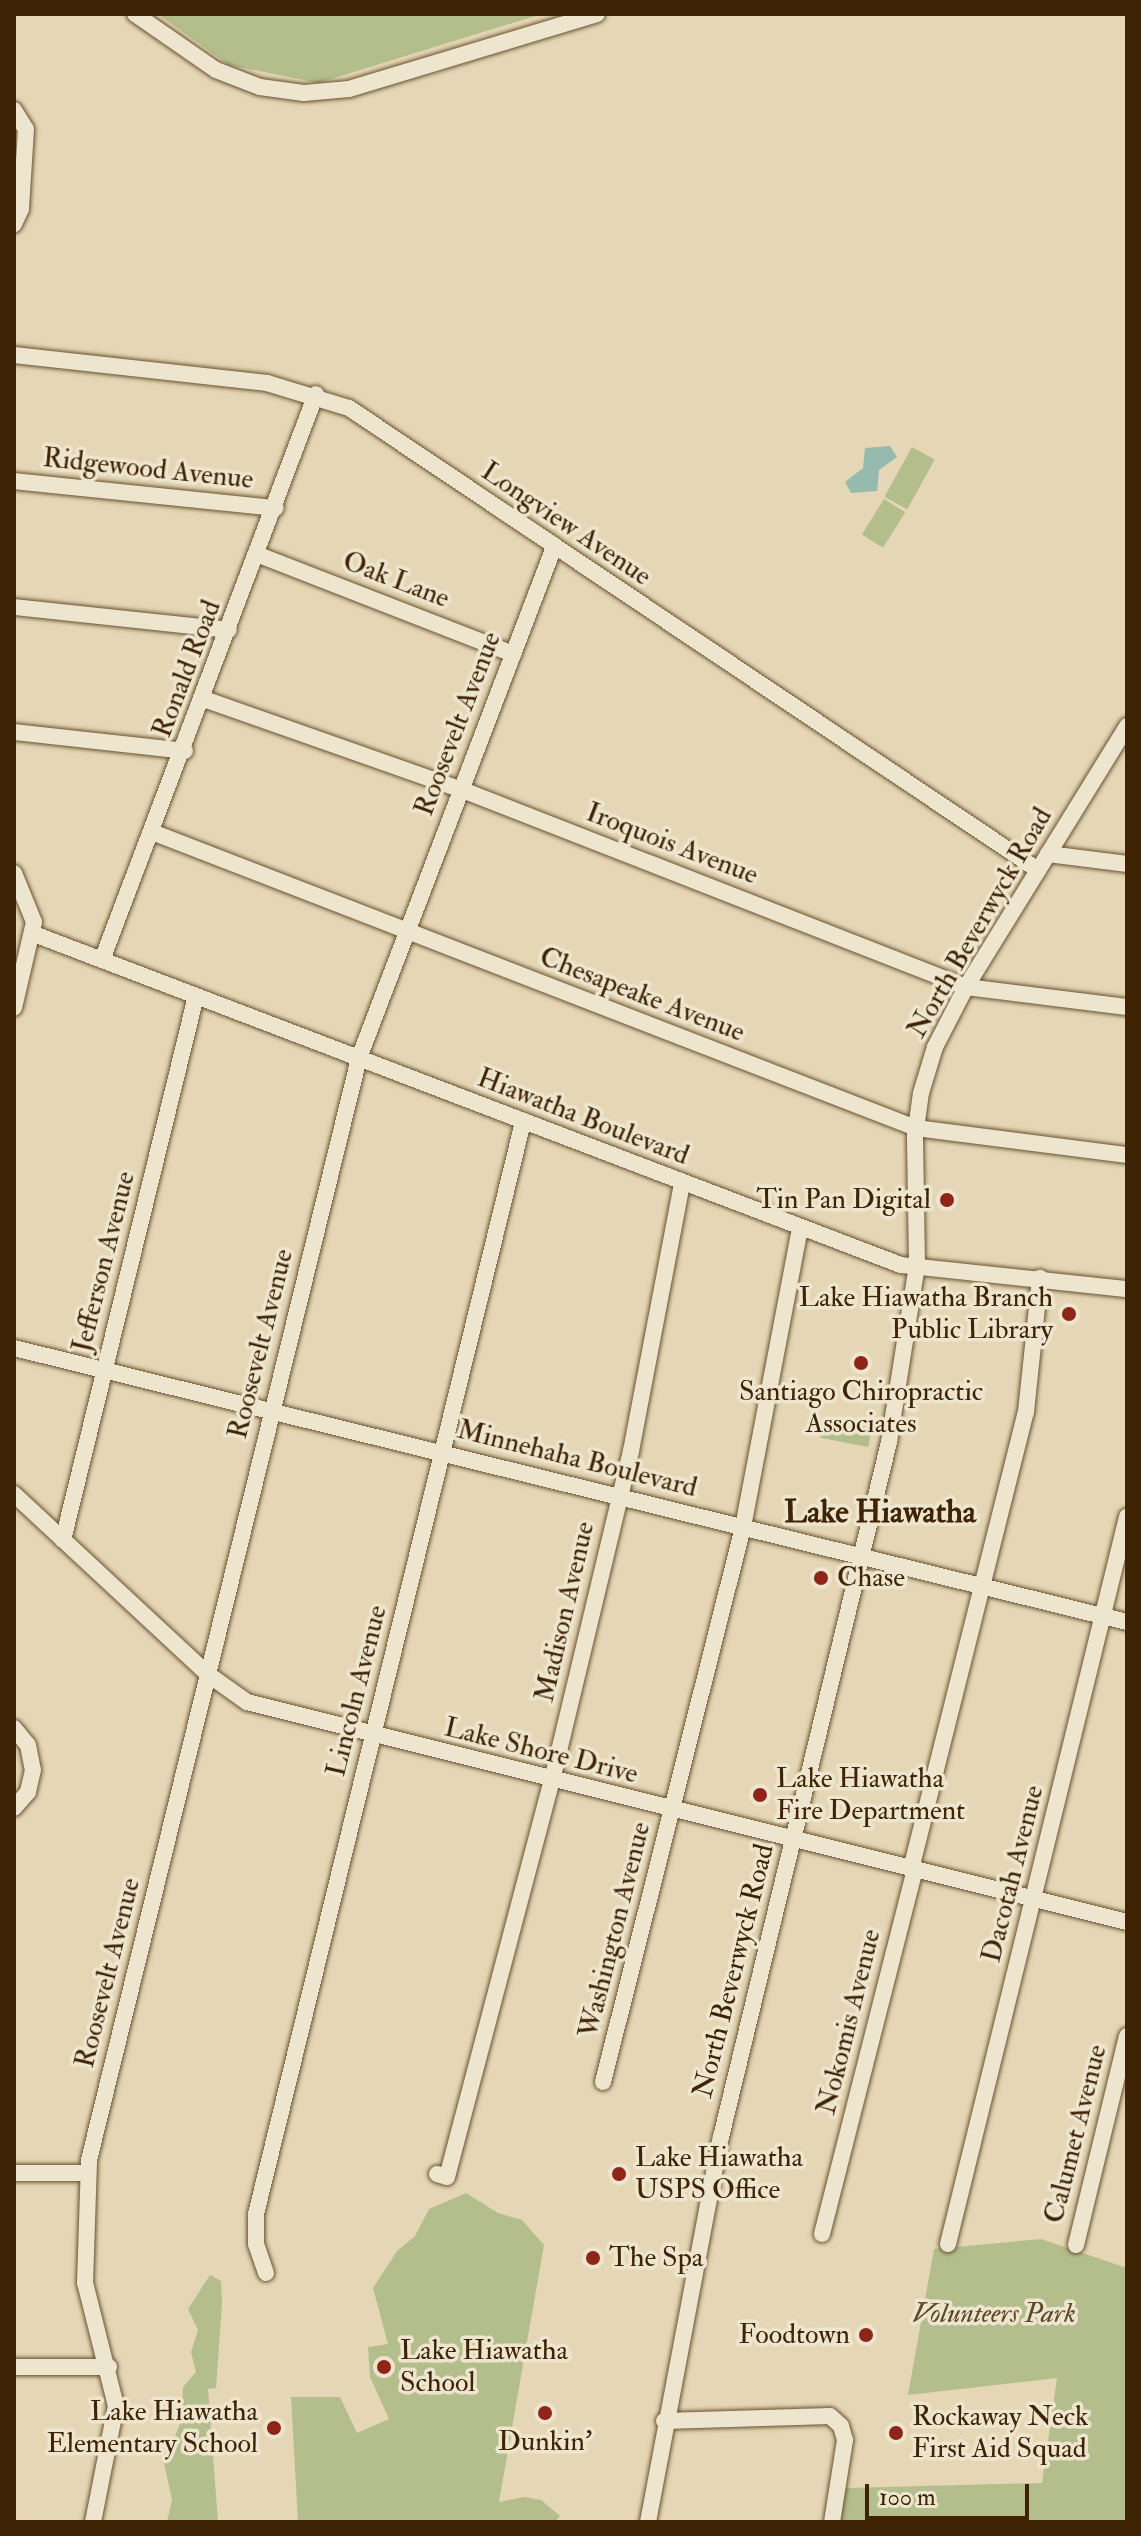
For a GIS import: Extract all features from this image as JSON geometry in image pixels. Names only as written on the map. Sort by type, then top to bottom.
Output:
[{"type":"street","points":[[135,14],[216,70],[260,87],[304,93],[349,89],[597,14]]},
{"type":"street","points":[[14,110],[26,129],[21,209],[14,224]]},
{"type":"street","name":"Longview Avenue","points":[[14,355],[267,383],[316,394],[349,408],[1038,870]]},
{"type":"street","name":"Ronald Road","points":[[102,960],[185,751],[316,394]]},
{"type":"street","name":"Ridgewood Avenue","points":[[14,481],[276,508]]},
{"type":"street","name":"Roosevelt Avenue","points":[[93,2522],[116,2421],[109,2367],[85,2283],[87,2173],[359,1058],[554,547]]},
{"type":"street","name":"Oak Lane","points":[[259,555],[513,654]]},
{"type":"street","points":[[14,607],[229,630]]},
{"type":"street","name":"Iroquois Avenue","points":[[204,699],[460,789],[966,987],[1127,1007]]},
{"type":"street","name":"North Beverwyck Road","points":[[648,2522],[664,2421],[721,2137],[862,1556],[900,1385],[917,1265],[916,1128],[935,1047],[966,987],[1127,726]]},
{"type":"street","points":[[14,732],[185,751]]},
{"type":"street","name":"Chesapeake Avenue","points":[[152,832],[406,933],[916,1128],[1127,1155]]},
{"type":"street","points":[[1048,854],[1127,864]]},
{"type":"street","points":[[14,873],[32,912],[34,934],[14,1008]]},
{"type":"street","name":"Hiawatha Boulevard","points":[[34,934],[901,1265],[1127,1289]]},
{"type":"street","name":"Jefferson Avenue","points":[[63,1540],[196,996]]},
{"type":"street","name":"Lincoln Avenue","points":[[266,2273],[256,2244],[256,2214],[523,1122]]},
{"type":"street","name":"Madison Avenue","points":[[437,2174],[447,2177],[552,1780],[620,1497],[682,1183]]},
{"type":"street","name":"Washington Avenue","points":[[603,2082],[743,1527],[800,1229]]},
{"type":"street","name":"Nokomis Avenue","points":[[822,2234],[1026,1412],[1040,1278]]},
{"type":"street","name":"Minnehaha Boulevard","points":[[14,1348],[1127,1622]]},
{"type":"street","name":"Lake Shore Drive","points":[[14,1494],[209,1675],[267,1709],[1127,1922]]},
{"type":"street","name":"Dacotah Avenue","points":[[948,2244],[1127,1517]]},
{"type":"street","points":[[14,1728],[28,1745],[33,1770],[28,1792],[14,1808]]},
{"type":"street","name":"Calumet Avenue","points":[[1076,2245],[1127,2036]]},
{"type":"street","points":[[14,2173],[87,2173]]},
{"type":"street","points":[[14,2367],[109,2367]]},
{"type":"street","points":[[664,2421],[823,2414],[836,2420],[845,2440],[832,2522]]},
{"type":"green space","points":[[158,14],[542,14],[318,83],[229,65]]},
{"type":"green space","points":[[912,447],[935,460],[907,509],[884,497]]},
{"type":"green space","points":[[884,499],[905,512],[883,548],[862,535]]},
{"type":"green space","points":[[824,1418],[872,1427],[868,1447],[820,1438]]},
{"type":"green space","points":[[466,2193],[498,2213],[522,2220],[544,2245],[499,2502],[525,2497],[541,2500],[560,2516],[555,2522],[298,2522],[291,2397],[340,2397],[357,2433],[389,2419],[370,2377],[368,2347],[388,2344],[373,2288],[397,2251],[415,2236],[429,2209]]},
{"type":"green space","name":"Volunteers Park","points":[[1041,2239],[1127,2268],[1127,2522],[840,2522],[846,2488],[1042,2483],[1057,2378],[908,2395],[934,2249]]},
{"type":"green space","points":[[210,2275],[221,2281],[222,2304],[216,2388],[208,2389],[218,2522],[167,2522],[172,2500],[164,2463],[182,2419],[183,2387],[196,2372],[191,2352],[198,2330],[188,2309]]},
{"type":"water","points":[[890,446],[897,457],[879,470],[877,491],[851,493],[845,482],[863,468],[865,448]]},
{"type":"place","name":"Tin Pan Digital","points":[[947,1200]]},
{"type":"place","name":"Lake Hiawatha Branch Public Library","points":[[1069,1314]]},
{"type":"place","name":"Santiago Chiropractic Associates","points":[[861,1363]]},
{"type":"place","name":"Chase","points":[[821,1578]]},
{"type":"place","name":"Lake Hiawatha Fire Department","points":[[760,1795]]},
{"type":"place","name":"Lake Hiawatha USPS Office","points":[[619,2174]]},
{"type":"place","name":"The Spa","points":[[593,2258]]},
{"type":"place","name":"Foodtown","points":[[866,2335]]},
{"type":"place","name":"Lake Hiawatha School","points":[[384,2367]]},
{"type":"place","name":"Dunkin'","points":[[545,2413]]},
{"type":"place","name":"Lake Hiawatha Elementary School","points":[[274,2428]]},
{"type":"place","name":"Rockaway Neck First Aid Squad","points":[[896,2433]]},
{"type":"district","name":"Lake Hiawatha","points":[[880,1512]]}]
